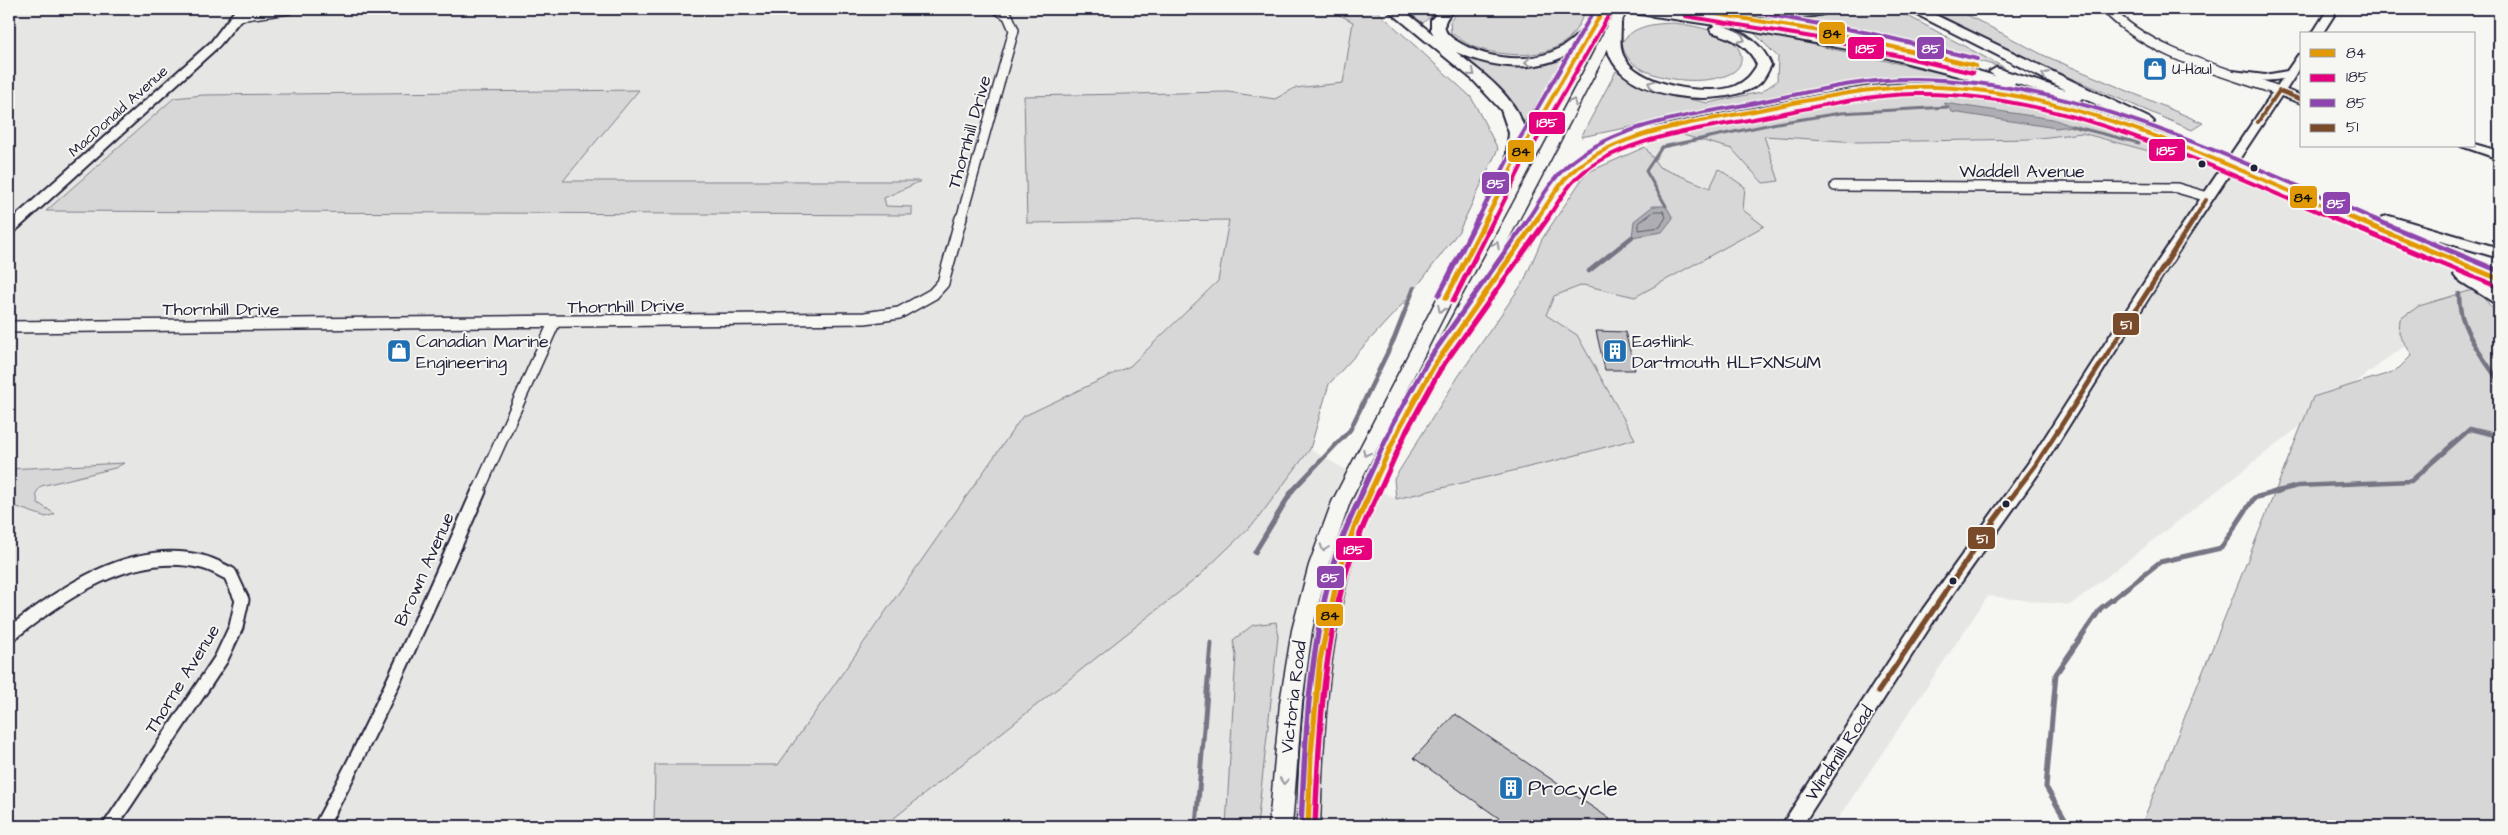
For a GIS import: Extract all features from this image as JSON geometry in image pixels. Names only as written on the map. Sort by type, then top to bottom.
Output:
[{"type":"highway","points":[[1394,9],[1478,77],[1508,109],[1517,133],[1514,163]]},
{"type":"highway","points":[[1447,9],[1438,21],[1441,35],[1447,41],[1473,55],[1508,62],[1534,61],[1568,50],[1601,15]]},
{"type":"highway","points":[[1614,24],[1614,51],[1620,64],[1639,78],[1662,88],[1688,93],[1720,94],[1750,84],[1763,71],[1764,65],[1760,54],[1739,37],[1714,28],[1627,9]]},
{"type":"highway","points":[[1633,9],[1802,34],[1901,55],[1996,81],[2147,128]]},
{"type":"highway","points":[[1686,9],[1793,24],[1927,53],[2019,79],[2180,141],[2386,226],[2499,279]]},
{"type":"highway","points":[[1718,9],[1794,14],[1824,9]]},
{"type":"highway","points":[[1913,9],[2147,128]]},
{"type":"highway","points":[[1434,366],[1566,178],[1583,162],[1601,150],[1639,134],[1872,90],[1910,87],[1938,87],[2019,96],[2147,128]]},
{"type":"highway","points":[[2386,226],[2435,238],[2474,251],[2499,266]]},
{"type":"highway","points":[[2386,226],[2499,298]]},
{"type":"highway","points":[[2474,251],[2499,253]]},
{"type":"main road","name":"Victoria Road","points":[[1308,826],[1315,708],[1320,660],[1328,619],[1346,550],[1400,427],[1622,9]]},
{"type":"main road","points":[[2318,32],[2333,9]]},
{"type":"main road","name":"MacDonald Avenue","points":[[9,229],[215,44],[240,12]]},
{"type":"main road","name":"Victoria Road","points":[[1280,826],[1296,662],[1302,628],[1319,562],[1341,502],[1514,163],[1601,15]]},
{"type":"main road","name":"Windmill Road","points":[[1791,826],[1930,614],[2035,466],[2208,197],[2300,60]]},
{"type":"main road","points":[[2233,74],[2265,78],[2290,74]]},
{"type":"main road","points":[[2279,91],[2300,99]]},
{"type":"main road","points":[[2473,148],[2499,155]]},
{"type":"street","points":[[240,12],[289,9]]},
{"type":"street","name":"Thornhill Drive","points":[[9,327],[554,323],[866,318],[900,313],[933,294],[943,283],[1014,30],[1008,16],[997,9]]},
{"type":"street","points":[[2107,9],[2124,26],[2140,36],[2279,91]]},
{"type":"street","name":"Waddell Avenue","points":[[1835,186],[2177,188],[2208,197]]},
{"type":"street","name":"Brown Avenue","points":[[321,826],[349,775],[394,682],[554,323]]},
{"type":"street","name":"Thorne Avenue","points":[[9,635],[38,610],[86,582],[139,563],[167,558],[201,562],[230,574],[242,600],[236,628],[221,659],[110,826]]},
{"type":"shaded area","points":[[9,9],[1329,9],[1353,22],[1343,83],[1295,88],[1275,99],[1228,92],[1027,223],[1229,219],[1218,281],[1130,366],[1022,417],[778,766],[655,766],[654,826],[9,826],[9,506],[46,517],[54,513],[38,503],[36,493],[41,486],[115,468],[123,463],[9,469],[9,208],[15,202],[9,201]],"holes":[[[638,90],[563,181],[919,181],[884,197],[885,206],[912,215],[47,211],[174,98]]]},
{"type":"shaded area","points":[[1329,9],[1375,9],[1471,97],[1498,149],[1459,231],[1409,297],[1329,384],[1310,449],[1256,521],[1197,578],[884,826],[654,826],[655,765],[778,765],[1022,417],[1130,366],[1218,281],[1229,220],[1027,223],[1024,96],[1228,92],[1275,99],[1295,88],[1343,83],[1353,22]]},
{"type":"shaded area","points":[[1404,9],[1439,9],[1423,23]]},
{"type":"shaded area","points":[[1463,9],[1587,9],[1572,35],[1563,43],[1539,53],[1512,54],[1498,53],[1471,46],[1451,33],[1450,22],[1457,11]]},
{"type":"shaded area","points":[[1846,9],[1895,9],[2005,68],[1891,38],[1779,15],[1822,16]]},
{"type":"shaded area","points":[[1928,9],[1956,9],[2043,55],[2203,123],[2192,130],[2031,61]]},
{"type":"shaded area","points":[[1673,23],[1713,31],[1732,41],[1738,48],[1741,56],[1738,67],[1733,72],[1721,77],[1705,80],[1668,78],[1636,66],[1626,55],[1622,42],[1627,36],[1645,26]]},
{"type":"shaded area","points":[[1752,31],[1995,85],[1910,78],[1862,80],[1581,137],[1616,71],[1652,91],[1708,103],[1761,92],[1777,81],[1778,57]]},
{"type":"shaded area","points":[[1457,54],[1486,61],[1522,65],[1564,60],[1524,123],[1493,86]]},
{"type":"shaded area","points":[[639,90],[563,181],[921,181],[884,198],[886,206],[912,207],[912,215],[46,211],[174,98],[203,95]]},
{"type":"shaded area","points":[[1896,92],[1939,93],[2023,103],[2090,121],[2165,149],[2160,154],[2082,133],[2031,139],[1858,142],[1764,136],[1779,181],[1763,183],[1732,149],[1669,131]]},
{"type":"shaded area","points":[[1669,131],[1732,149],[1763,183],[1779,181],[1763,136],[1858,142],[2031,139],[2082,133],[2159,154],[2172,139],[2499,275],[2499,282],[2389,357],[2070,605],[1988,596],[1833,826],[884,826],[1197,578],[1256,521],[1310,449],[1396,499],[1558,460],[1577,335],[1546,315],[1554,296],[1583,285],[1635,297],[1742,210],[1719,170],[1711,188],[1659,167],[1645,147]]},
{"type":"shaded area","points":[[1645,147],[1659,167],[1710,188],[1719,169],[1745,187],[1743,210],[1764,226],[1635,297],[1583,285],[1554,296],[1546,315],[1577,335],[1635,439],[1558,460],[1396,499],[1394,479],[1458,377],[1524,281],[1542,239],[1586,173]]},
{"type":"shaded area","points":[[2476,289],[2499,316],[2499,826],[2141,826],[2313,397],[2396,371],[2412,355],[2399,334],[2400,319],[2419,306]]},
{"type":"shaded area","points":[[124,463],[115,468],[41,486],[36,493],[38,503],[55,514],[46,517],[9,506],[9,469]]},
{"type":"shaded area","points":[[1276,622],[1278,637],[1257,826],[1226,826],[1236,655],[1233,640],[1253,625]]},
{"type":"water","points":[[1944,103],[2053,119],[2072,126],[2056,128],[1952,112]]},
{"type":"water","points":[[1653,206],[1666,206],[1673,218],[1662,232],[1632,237],[1634,221]]},
{"type":"building","name":"Eastlink Dartmouth HLFXNSUM","points":[[1596,331],[1625,332],[1635,370],[1605,370]]},
{"type":"building","name":"Procycle","points":[[1455,714],[1610,819],[1604,826],[1510,826],[1414,758]]},
{"type":"waterway","points":[[1666,206],[1646,171],[1662,147],[1777,123],[1841,113],[1948,107]]},
{"type":"waterway","points":[[2072,126],[2139,143]]},
{"type":"waterway","points":[[1589,271],[1632,237]]},
{"type":"waterway","points":[[1291,492],[1350,430],[1394,339],[1414,288]]},
{"type":"waterway","points":[[2459,294],[2462,318],[2466,329],[2478,351],[2499,381]]},
{"type":"waterway","points":[[2274,492],[2298,486],[2411,481],[2470,429],[2499,436]]},
{"type":"waterway","points":[[1255,552],[1292,491]]},
{"type":"waterway","points":[[2069,826],[2046,787],[2056,674],[2101,608],[2160,562],[2221,548],[2254,498],[2279,491]]},
{"type":"waterway","points":[[1196,826],[1211,643]]},
{"type":"transit line","name":"85","points":[[1439,295],[1508,159],[1595,9]]},
{"type":"transit line","name":"84","points":[[1446,298],[1514,163],[1604,9]]},
{"type":"transit line","name":"84","points":[[1686,9],[1832,33],[1976,66]]},
{"type":"transit line","name":"85","points":[[1737,9],[1869,33],[1977,59]]},
{"type":"transit line","name":"185","points":[[1453,301],[1521,167],[1610,13]]},
{"type":"transit line","name":"185","points":[[1685,16],[1830,40],[1973,73]]},
{"type":"transit line","name":"85","points":[[1301,826],[1304,753],[1313,658],[1332,569],[1347,526],[1393,424],[1427,362],[1560,173],[1581,157],[1624,133],[1694,114],[1830,88],[1873,82],[1916,79],[2004,86],[2090,107],[2174,136],[2499,271]]},
{"type":"transit line","name":"84","points":[[1308,826],[1311,754],[1320,660],[1339,571],[1354,528],[1400,427],[1434,366],[1566,178],[1588,161],[1630,139],[1675,126],[1868,90],[1916,86],[1981,91],[2060,107],[2138,131],[2252,176],[2499,279]]},
{"type":"transit line","name":"51","points":[[2258,122],[2279,91],[2300,99]]},
{"type":"transit line","name":"185","points":[[1315,826],[1318,755],[1327,661],[1346,573],[1361,531],[1407,430],[1440,370],[1572,183],[1613,155],[1634,146],[1677,133],[1866,98],[1914,94],[1979,98],[2019,104],[2059,114],[2176,153],[2496,286]]},
{"type":"transit line","name":"51","points":[[1878,692],[1990,526],[2035,466],[2206,200]]},
{"type":"place","name":"U-Haul","points":[[2155,69]]},
{"type":"place","name":"Canadian Marine Engineering","points":[[399,351]]},
{"type":"place","name":"Eastlink Dartmouth HLFXNSUM","points":[[1615,351]]},
{"type":"place","name":"Procycle","points":[[1511,788]]}]
